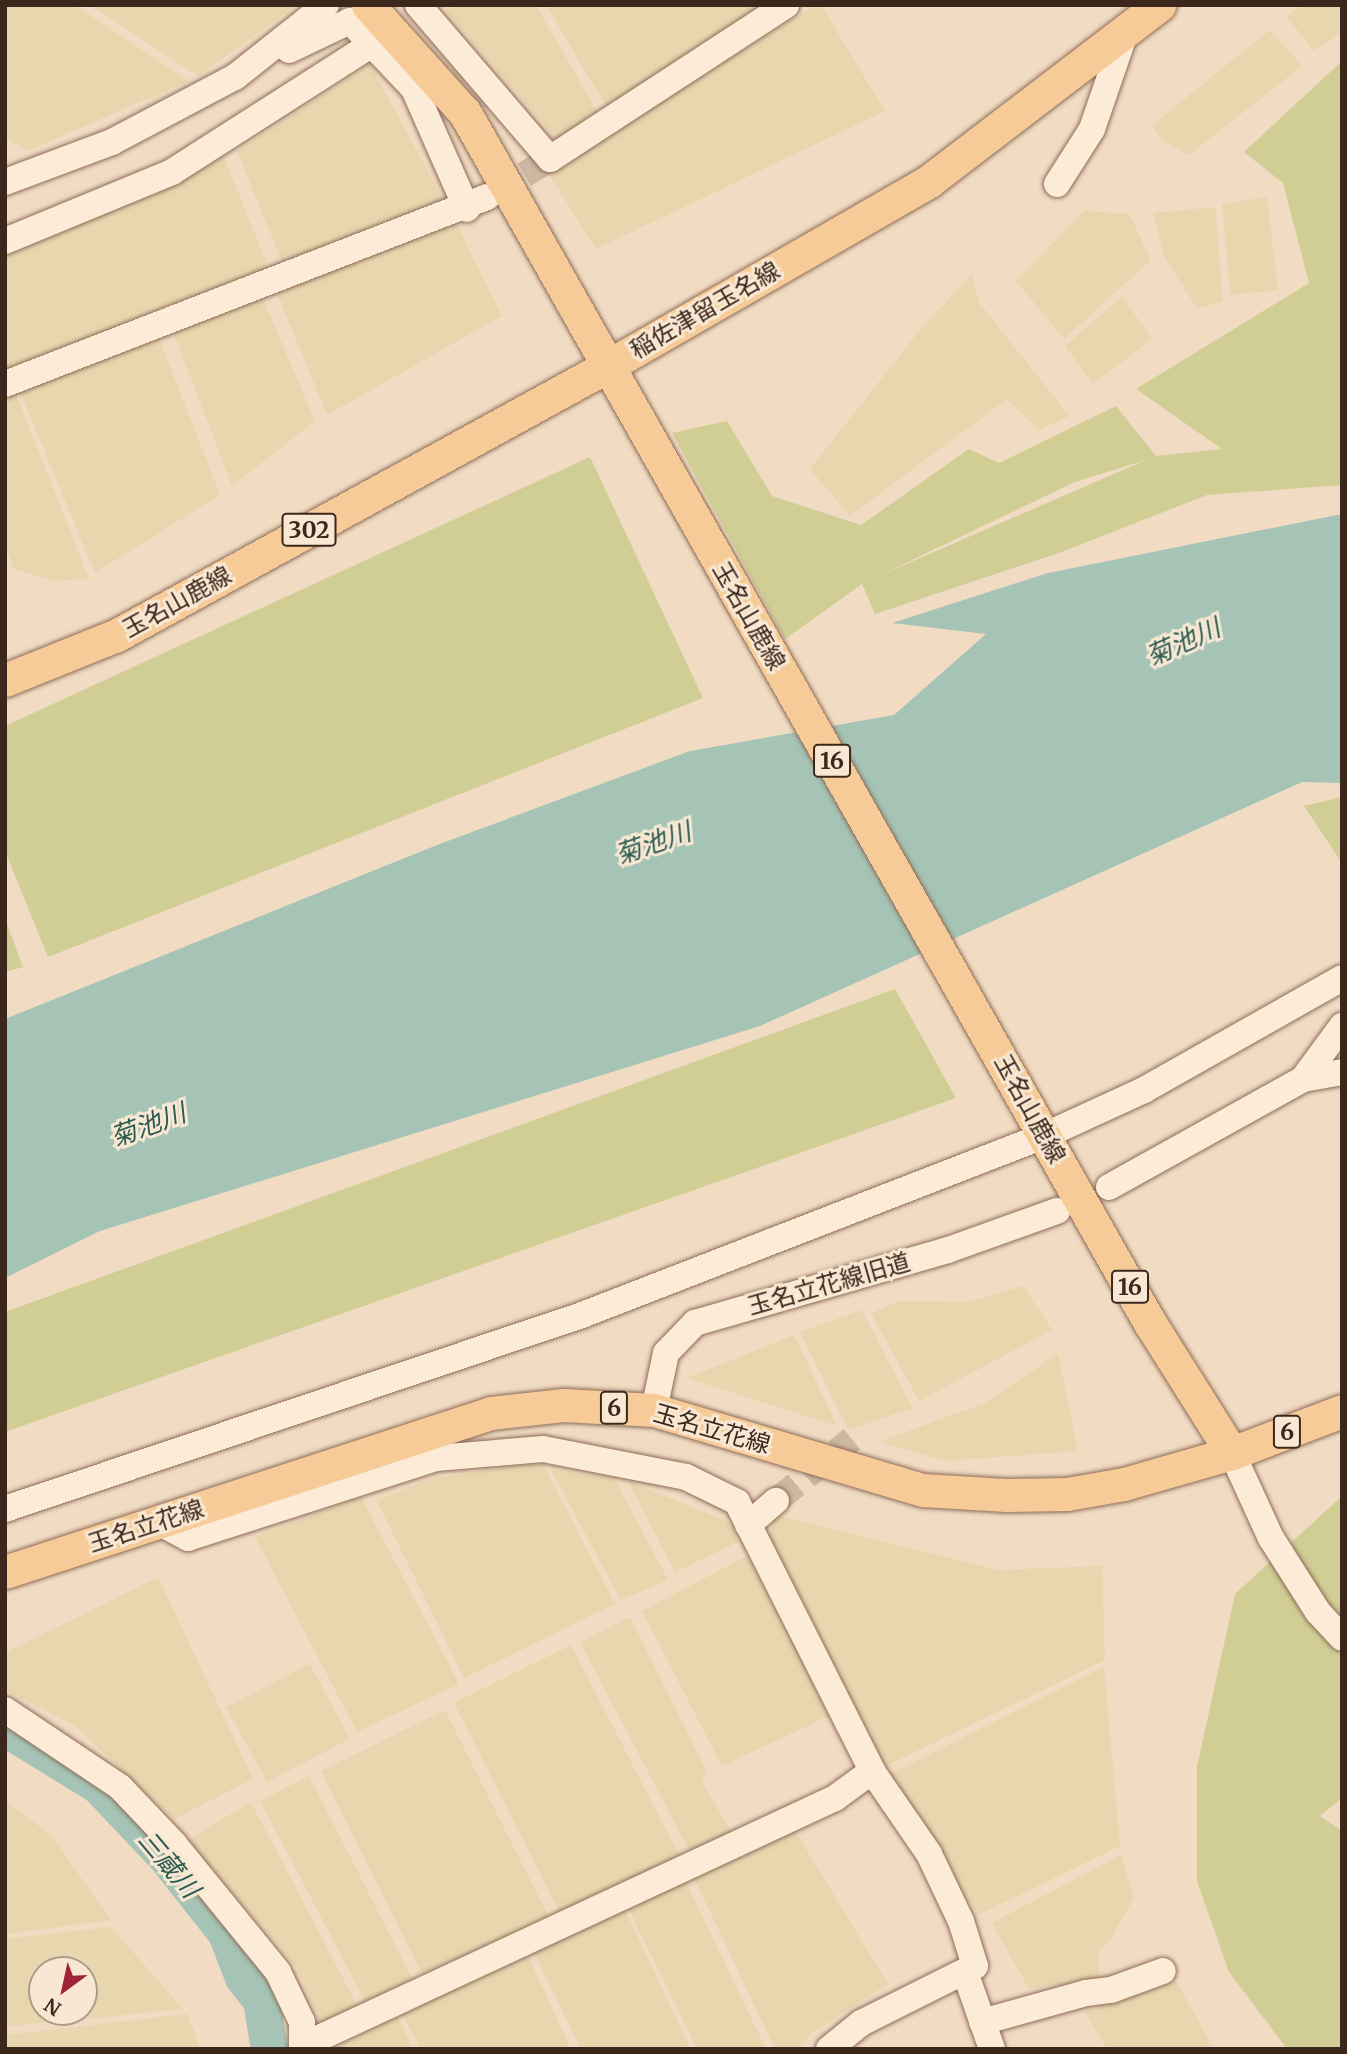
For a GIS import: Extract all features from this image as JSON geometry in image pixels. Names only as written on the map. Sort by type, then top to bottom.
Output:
[{"type":"main road","name":"稲佐津留玉名線","points":[[368,5],[465,113],[607,367],[929,181],[1159,5]]},
{"type":"main road","name":"玉名山鹿線","points":[[5,680],[117,635],[607,367],[1150,1323],[1232,1453]]},
{"type":"main road","name":"玉名立花線","points":[[5,1572],[160,1523],[421,1432],[491,1412],[564,1405],[654,1410],[923,1490],[1067,1494],[1124,1484],[1232,1453],[1342,1411]]},
{"type":"street","points":[[235,77],[326,5]]},
{"type":"street","points":[[418,5],[550,159],[786,5]]},
{"type":"street","points":[[5,182],[111,142],[350,20],[414,89],[477,203],[266,281],[5,384]]},
{"type":"street","points":[[1058,184],[1092,129],[1126,30]]},
{"type":"street","points":[[5,241],[172,172],[374,43]]},
{"type":"street","points":[[5,1509],[582,1315],[1040,1126],[1144,1090],[1342,978]]},
{"type":"street","points":[[1303,1079],[1342,1026]]},
{"type":"street","points":[[1109,1186],[1303,1079],[1342,1072]]},
{"type":"street","name":"玉名立花線旧道","points":[[654,1410],[666,1353],[695,1322],[948,1250],[1057,1211]]},
{"type":"street","points":[[160,1523],[188,1538],[436,1458],[543,1448],[686,1477],[737,1503],[872,1771],[929,1854],[961,1920],[975,1966],[861,2023],[829,2049]]},
{"type":"street","points":[[1232,1453],[1271,1538],[1318,1612],[1342,1638]]},
{"type":"street","points":[[748,1525],[776,1501]]},
{"type":"street","points":[[5,1710],[120,1787],[174,1844],[278,1972],[302,2022],[302,2048],[835,1798],[872,1771]]},
{"type":"street","points":[[982,2022],[1086,1993],[1111,1990],[1163,1971]]},
{"type":"street","points":[[965,1972],[992,2049]]},
{"type":"shaded area","points":[[5,5],[75,5],[189,81],[27,151],[5,137]]},
{"type":"shaded area","points":[[90,5],[297,5],[198,76]]},
{"type":"shaded area","points":[[453,5],[536,5],[599,115],[560,143],[445,10]]},
{"type":"shaded area","points":[[546,5],[782,5],[607,108]]},
{"type":"shaded area","points":[[816,5],[821,5],[885,111],[596,249],[548,173]]},
{"type":"shaded area","points":[[1301,5],[1342,5],[1342,32],[1314,51],[1287,17]]},
{"type":"shaded area","points":[[1270,30],[1302,66],[1189,155],[1161,140],[1152,125]]},
{"type":"shaded area","points":[[1342,61],[1342,485],[1207,495],[1059,553],[875,614],[862,584],[785,639],[672,433],[727,421],[772,496],[861,525],[969,449],[999,463],[1116,406],[1156,456],[1222,449],[1136,389],[1309,283],[1283,183],[1244,152]],"holes":[[[1146,460],[889,571],[1075,482]]]},
{"type":"shaded area","points":[[370,64],[444,201],[282,262],[237,151]]},
{"type":"shaded area","points":[[224,157],[268,267],[5,369],[5,250]]},
{"type":"shaded area","points":[[1267,197],[1278,290],[1230,295],[1222,204]]},
{"type":"shaded area","points":[[1215,207],[1223,302],[1197,308],[1164,257],[1153,213]]},
{"type":"shaded area","points":[[1084,211],[1129,214],[1151,260],[1064,339],[1016,281]]},
{"type":"shaded area","points":[[454,219],[502,316],[327,415],[276,291]]},
{"type":"shaded area","points":[[972,275],[979,302],[1069,416],[1039,430],[1007,399],[850,516],[810,469],[923,326]]},
{"type":"shaded area","points":[[261,294],[315,421],[232,486],[172,329]]},
{"type":"shaded area","points":[[1122,296],[1152,339],[1093,384],[1065,346]]},
{"type":"shaded area","points":[[157,333],[220,495],[95,573],[21,394]]},
{"type":"shaded area","points":[[15,392],[89,579],[54,581],[14,569],[5,545],[5,396]]},
{"type":"shaded area","points":[[590,457],[703,698],[48,957],[5,851],[5,726]]},
{"type":"shaded area","points":[[1342,797],[1342,863],[1304,806]]},
{"type":"shaded area","points":[[5,919],[23,967],[5,972]]},
{"type":"shaded area","points":[[895,989],[956,1098],[5,1432],[5,1312]]},
{"type":"shaded area","points":[[1023,1286],[1052,1330],[919,1401],[871,1313],[900,1301],[968,1302]]},
{"type":"shaded area","points":[[862,1310],[912,1408],[848,1430],[800,1332]]},
{"type":"shaded area","points":[[794,1335],[837,1426],[687,1378]]},
{"type":"shaded area","points":[[1058,1353],[1078,1451],[946,1461],[879,1442],[987,1402]]},
{"type":"shaded area","points":[[542,1462],[615,1604],[464,1678],[377,1501],[429,1479]]},
{"type":"shaded area","points":[[551,1470],[614,1478],[668,1580],[621,1600]]},
{"type":"shaded area","points":[[628,1481],[731,1523],[738,1542],[675,1572]]},
{"type":"shaded area","points":[[1342,1496],[1342,1798],[1320,1816],[1342,1831],[1342,2049],[1287,2049],[1229,1972],[1197,1881],[1197,1767],[1235,1594]]},
{"type":"shaded area","points":[[361,1497],[459,1684],[357,1732],[255,1537]]},
{"type":"shaded area","points":[[776,1515],[998,1570],[1102,1566],[1105,1660],[886,1766],[767,1543]]},
{"type":"shaded area","points":[[747,1556],[831,1715],[722,1766],[642,1611]]},
{"type":"shaded area","points":[[158,1577],[253,1779],[174,1819],[75,1726],[5,1690],[5,1653]]},
{"type":"shaded area","points":[[630,1617],[707,1772],[701,1780],[732,1833],[690,1852],[580,1642]]},
{"type":"shaded area","points":[[571,1645],[681,1859],[559,1911],[454,1703]]},
{"type":"shaded area","points":[[310,1664],[350,1739],[267,1782],[226,1707]]},
{"type":"shaded area","points":[[1104,1667],[1120,1846],[978,1915],[887,1776]]},
{"type":"shaded area","points":[[445,1710],[550,1919],[422,1973],[321,1771]]},
{"type":"shaded area","points":[[309,1776],[413,1980],[365,2001],[260,1801]]},
{"type":"shaded area","points":[[5,1801],[51,1835],[111,1920],[5,1934]]},
{"type":"shaded area","points":[[251,1802],[358,2007],[320,2022],[297,1968],[188,1840]]},
{"type":"shaded area","points":[[794,1829],[888,1984],[811,2034],[799,2049],[775,2049],[695,1880]]},
{"type":"shaded area","points":[[1121,1855],[1134,1898],[1110,1940],[1098,1952],[1099,1978],[1029,1989],[992,1923]]},
{"type":"shaded area","points":[[684,1878],[766,2049],[697,2049],[629,1910]]},
{"type":"shaded area","points":[[624,1908],[691,2049],[581,2049],[533,1951]]},
{"type":"shaded area","points":[[111,1927],[183,2009],[98,2018],[98,1956],[28,1956],[28,2025],[5,2027],[5,1939]]},
{"type":"shaded area","points":[[526,1952],[571,2049],[420,2049],[401,2011]]},
{"type":"shaded area","points":[[1176,1981],[1214,2049],[1107,2049],[1085,2012]]},
{"type":"shaded area","points":[[187,2014],[201,2049],[5,2049],[5,2035]]},
{"type":"shaded area","points":[[398,2017],[413,2049],[333,2049]]},
{"type":"water","name":"菊池川","points":[[1342,514],[1342,783],[1302,782],[760,1026],[100,1231],[5,1278],[5,1019],[437,845],[690,751],[894,715],[986,634],[892,623],[1048,573]]},
{"type":"waterway","name":"三蔵川","points":[[5,1728],[98,1785],[167,1858],[226,1933],[243,1977],[261,2000],[269,2049]]},
{"type":"tunnel","points":[[491,195],[550,159]]},
{"type":"tunnel","points":[[776,1501],[852,1439]]}]
